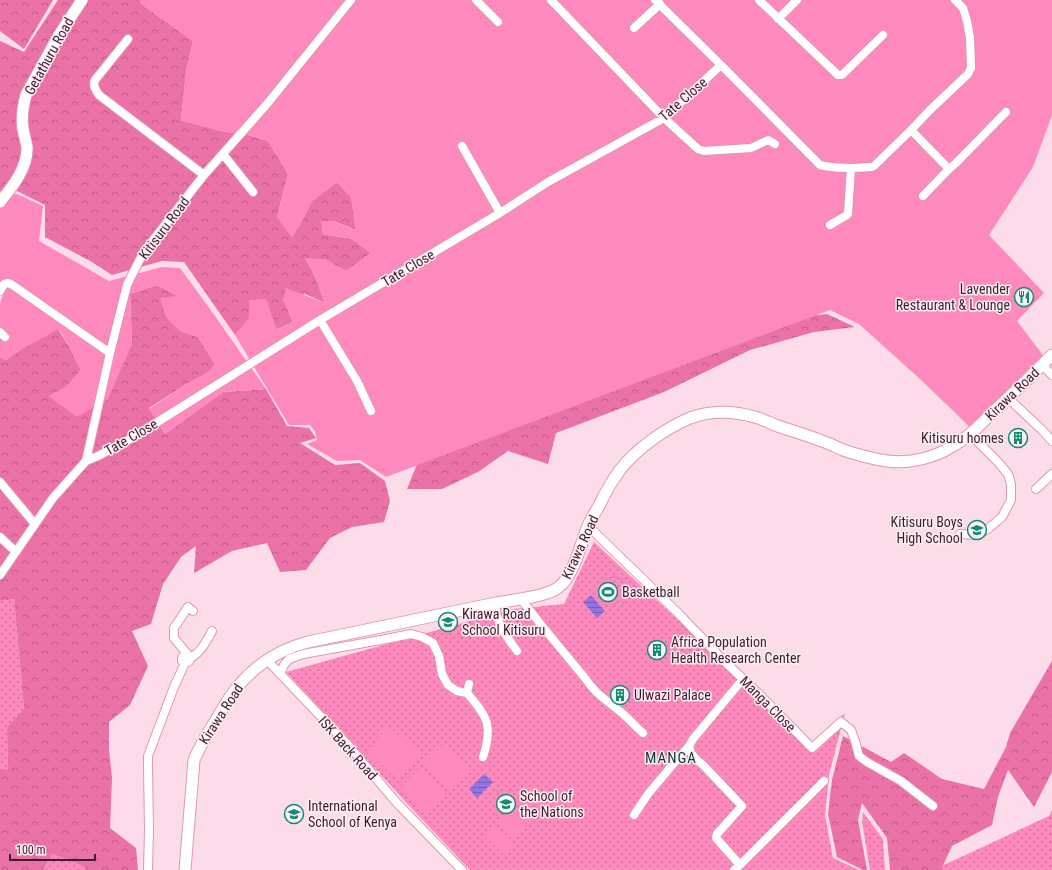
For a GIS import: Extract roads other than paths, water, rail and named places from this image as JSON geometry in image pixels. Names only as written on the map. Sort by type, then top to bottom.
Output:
[{"type":"main road","name":"Getathuru Road","points":[[0,202],[18,177],[26,159],[27,148],[22,128],[22,115],[26,95],[59,35],[82,0]]},
{"type":"main road","name":"Kirawa Road","points":[[185,870],[194,760],[200,746],[238,685],[251,672],[267,660],[287,649],[308,642],[521,599],[550,592],[561,586],[565,582],[571,570],[588,526],[620,469],[633,455],[657,436],[690,418],[705,413],[734,413],[756,417],[828,443],[842,450],[870,458],[889,462],[922,459],[950,448],[970,434],[1052,355]]},
{"type":"street","name":"Kitisuru Road","points":[[0,575],[53,498],[86,461],[110,353],[127,286],[143,253],[204,175],[267,104],[351,0]]},
{"type":"street","points":[[476,0],[498,22]]},
{"type":"street","points":[[551,0],[664,118],[698,149],[704,151],[751,148],[768,140],[775,144]]},
{"type":"street","points":[[759,0],[840,76],[883,34]]},
{"type":"street","points":[[778,19],[797,0]]},
{"type":"street","points":[[634,28],[657,2],[722,65],[820,165],[851,168],[872,167],[968,74],[971,68],[970,38],[967,21],[963,8],[955,0]]},
{"type":"street","points":[[128,39],[95,80],[95,89],[99,94],[204,175]]},
{"type":"street","name":"Tate Close","points":[[86,461],[132,438],[320,320],[500,213],[548,182],[664,118],[722,65]]},
{"type":"street","points":[[923,196],[1006,112]]},
{"type":"street","points":[[911,130],[949,169]]},
{"type":"street","points":[[462,146],[500,213]]},
{"type":"street","points":[[223,154],[253,192]]},
{"type":"street","points":[[830,225],[847,215],[851,168]]},
{"type":"street","points":[[0,291],[4,284],[11,284],[110,353]]},
{"type":"street","points":[[320,320],[351,370],[371,411]]},
{"type":"street","points":[[1042,365],[1052,375]]},
{"type":"street","points":[[1008,398],[1051,440]]},
{"type":"street","points":[[960,534],[977,535],[989,528],[1002,517],[1011,500],[1011,484],[1008,474],[970,434]]},
{"type":"street","points":[[1036,489],[1052,474]]},
{"type":"street","points":[[0,482],[35,524]]},
{"type":"street","name":"Manga Close","points":[[588,526],[679,614],[702,639],[812,748],[841,722],[851,730],[859,756],[901,782],[933,806]]},
{"type":"street","points":[[0,537],[16,552]]},
{"type":"street","points":[[521,599],[591,687],[643,733]]},
{"type":"street","points":[[496,603],[495,612],[500,625],[517,651]]},
{"type":"street","points":[[188,658],[174,638],[174,628],[188,607],[193,611]]},
{"type":"street","points":[[188,658],[194,657],[203,646],[212,630]]},
{"type":"street","points":[[280,674],[284,665],[289,659],[303,654],[411,634],[422,637],[433,643],[439,656],[442,674],[448,685],[457,691],[467,693],[484,716],[487,725],[487,747],[483,757]]},
{"type":"street","points":[[148,870],[148,756],[174,687],[188,658]]},
{"type":"street","name":"ISK Back Road","points":[[267,660],[348,745],[396,802],[462,870]]},
{"type":"street","points":[[634,815],[648,794],[743,679]]},
{"type":"street","points":[[467,693],[469,684]]},
{"type":"street","points":[[689,746],[691,753],[697,760],[742,806],[717,834],[716,838],[737,867],[824,781]]},
{"type":"place","name":"Lavender Restaurant & Lounge","points":[[1024,297]]},
{"type":"place","name":"Kitisuru homes","points":[[1018,438]]},
{"type":"place","name":"Kitisuru Boys High School","points":[[977,530]]},
{"type":"place","name":"Basketball","points":[[608,592]]},
{"type":"place","name":"Kirawa Road School Kitisuru","points":[[448,622]]},
{"type":"place","name":"Africa Population Health Research Center","points":[[657,650]]},
{"type":"place","name":"Ulwazi Palace","points":[[620,695]]},
{"type":"place","name":"School of the Nations","points":[[506,804]]},
{"type":"place","name":"International School of Kenya","points":[[294,814]]},
{"type":"district","name":"MANGA","points":[[671,758]]}]
